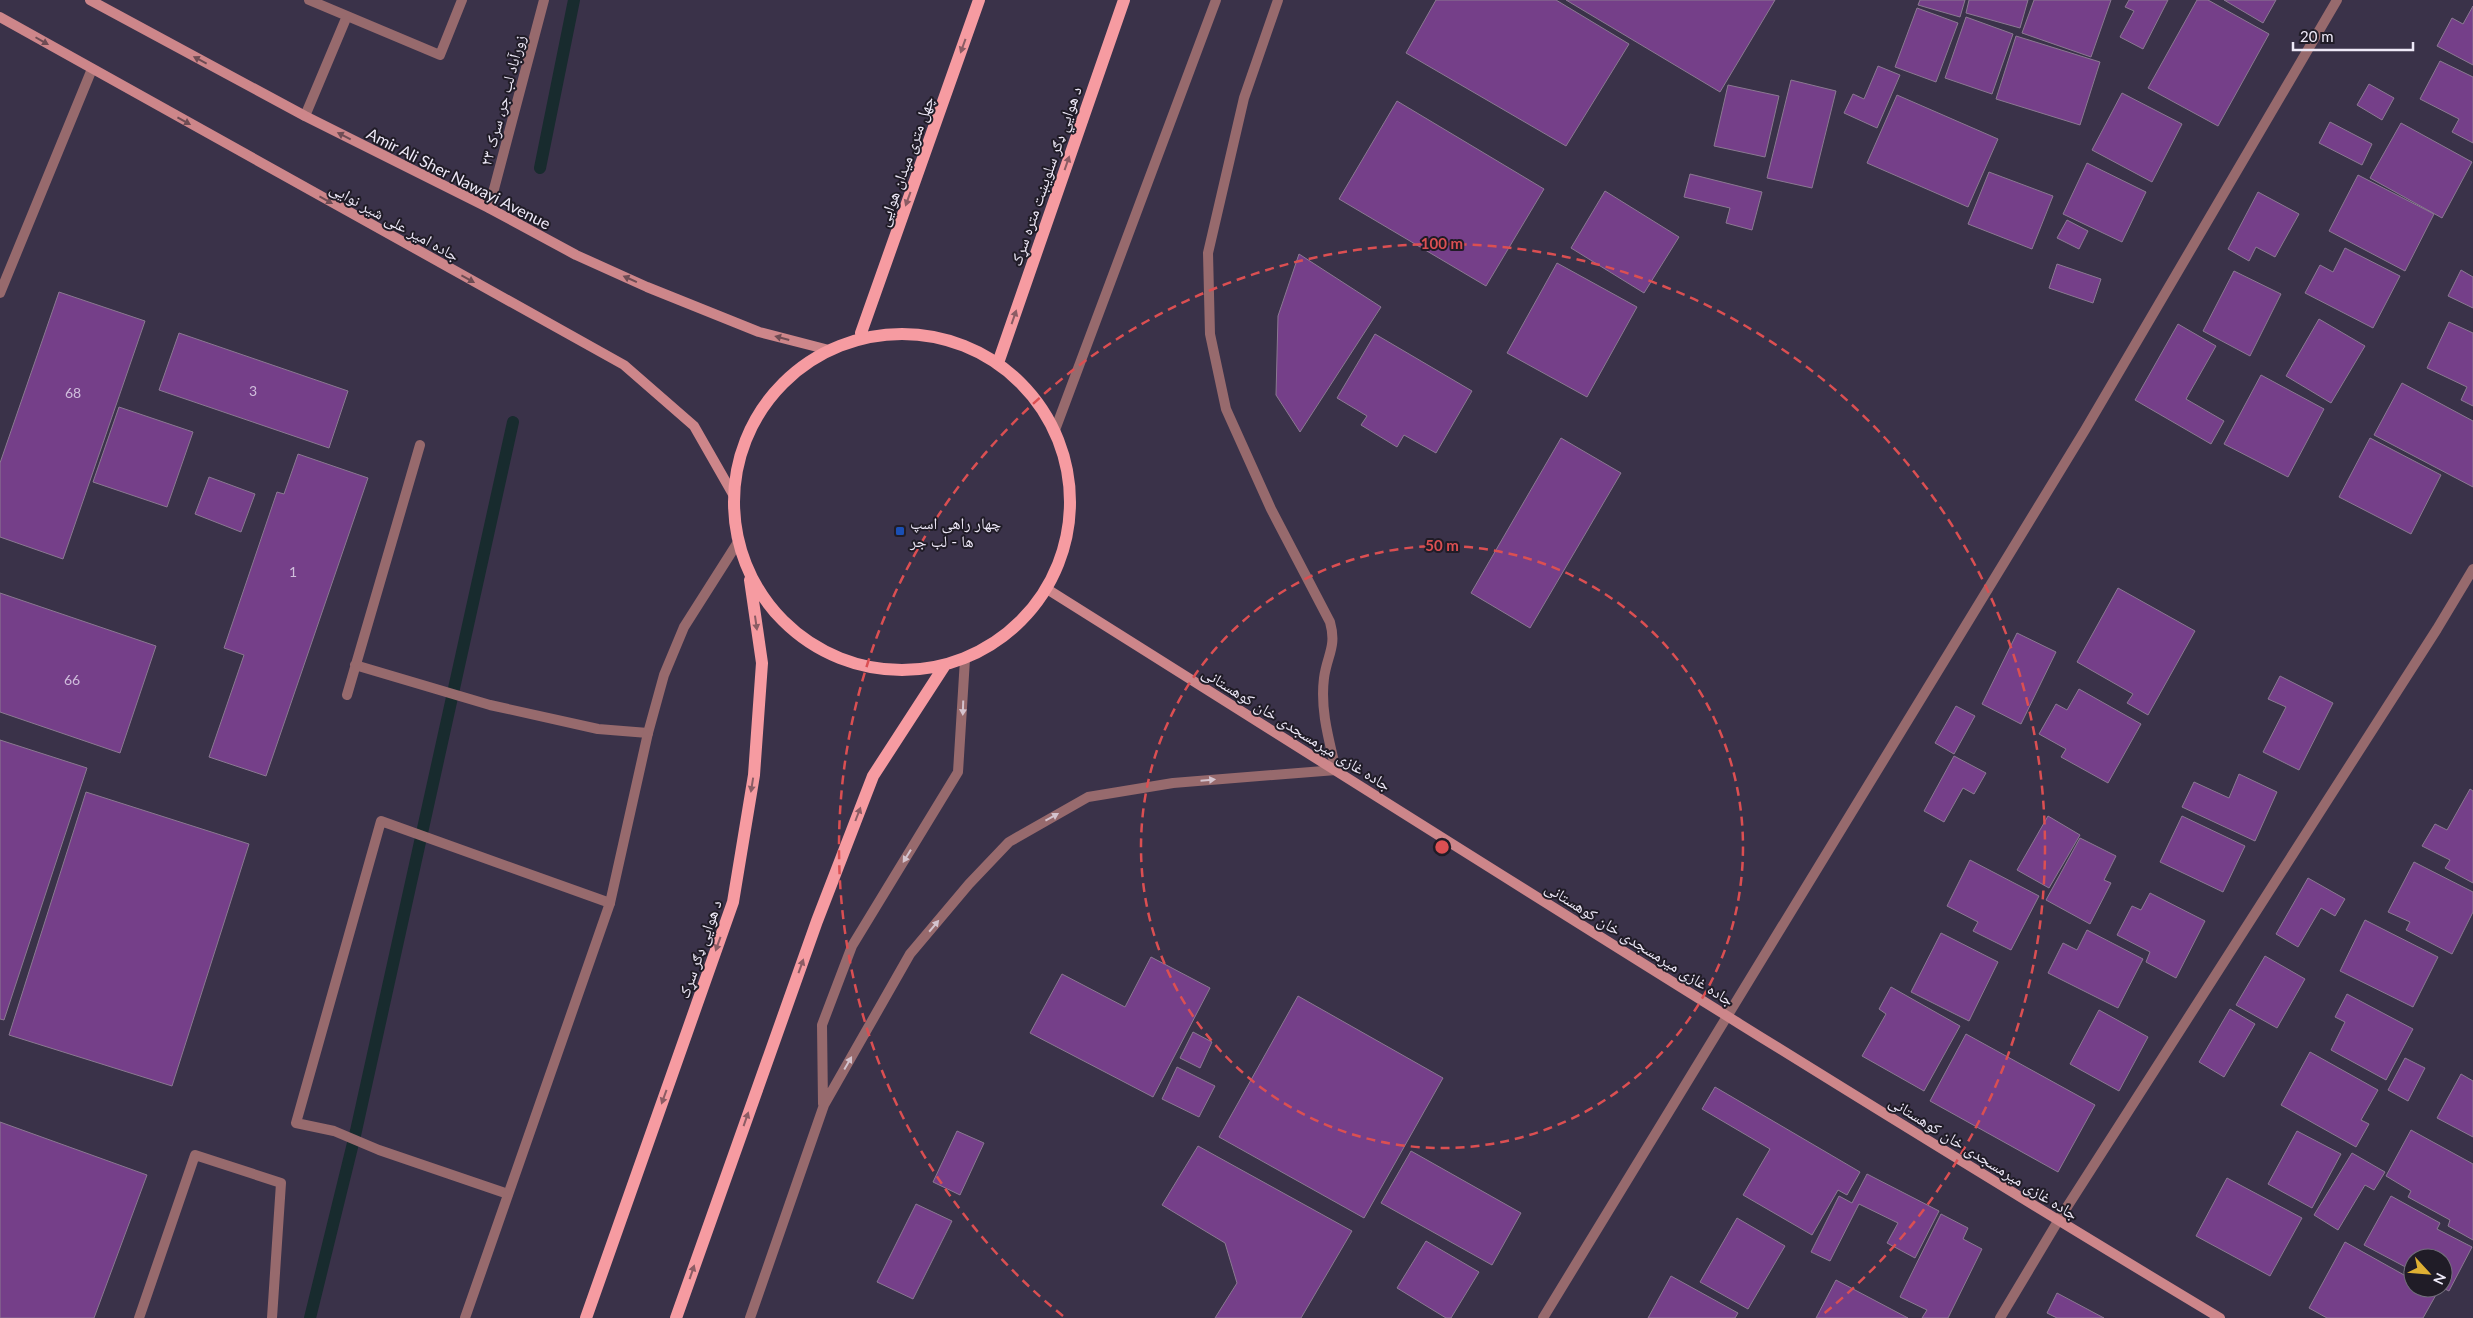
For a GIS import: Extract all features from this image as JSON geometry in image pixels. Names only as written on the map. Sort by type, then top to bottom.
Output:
[{"type":"main road","name":"Amir Ali Sher Nawayi Avenue","points":[[90,0],[305,116],[489,208],[576,255],[648,287],[759,332],[829,350]]},
{"type":"main road","name":"چهل متری میدان هوایی","points":[[861,333],[979,0]]},
{"type":"main road","name":"د هوايي ډګر سلویښت متره سړک","points":[[998,363],[1124,0]]},
{"type":"main road","name":"جاده امیر علی شیر نوایی","points":[[0,17],[624,365],[694,426],[734,496]]},
{"type":"main road","points":[[861,333],[914,334],[958,342],[998,363],[1031,392],[1055,430],[1070,483],[1068,538],[1047,589],[1012,631],[965,659],[945,665],[876,670],[831,656],[791,630],[768,605],[750,575],[738,542],[734,496],[742,451],[762,410],[791,376],[829,350],[861,333]]},
{"type":"main road","name":"د هوایی ډګر سړک","points":[[586,1318],[733,902],[754,775],[762,663],[750,575]]},
{"type":"main road","name":"جاده غازی میرمسجدی خان کوهستانی","points":[[1047,589],[1726,1015],[2058,1221],[2220,1318]]},
{"type":"main road","points":[[676,1318],[817,921],[873,776],[945,665]]},
{"type":"street","points":[[309,0],[440,54],[462,0]]},
{"type":"street","name":"زورآباد لب جر، سرک ۲۳","points":[[489,208],[544,0]]},
{"type":"street","points":[[1055,430],[1216,0]]},
{"type":"street","points":[[750,1318],[824,1106],[910,954],[969,884],[1010,842],[1088,797],[1173,783],[1336,770],[1323,709],[1324,678],[1334,636],[1330,622],[1270,509],[1226,409],[1210,334],[1208,253],[1244,98],[1278,0]]},
{"type":"street","points":[[1543,1318],[1726,1015],[2090,421],[2337,0]]},
{"type":"street","points":[[305,116],[347,16]]},
{"type":"street","points":[[0,293],[92,69]]},
{"type":"street","points":[[347,695],[420,444]]},
{"type":"street","points":[[465,1318],[610,903],[648,733],[664,675],[684,627],[738,542]]},
{"type":"street","points":[[2000,1318],[2058,1221],[2437,629],[2473,569]]},
{"type":"street","points":[[824,1106],[822,1025],[852,946],[958,772],[965,659]]},
{"type":"street","points":[[356,665],[406,678],[490,705],[598,730],[648,733]]},
{"type":"street","points":[[508,1194],[379,1150],[334,1131],[296,1123],[381,821],[610,903]]},
{"type":"street","points":[[139,1318],[195,1155],[281,1183],[272,1318]]},
{"type":"building","points":[[1436,0],[1556,0],[1629,44],[1566,146],[1406,53]]},
{"type":"building","points":[[1566,0],[1775,0],[1720,92]]},
{"type":"building","points":[[1920,0],[1965,0],[1960,17],[1918,5]]},
{"type":"building","points":[[1969,0],[2028,0],[2020,28],[1966,13]]},
{"type":"building","points":[[2034,0],[2111,0],[2091,57],[2022,33]]},
{"type":"building","points":[[2129,0],[2168,0],[2143,49],[2120,37],[2134,11],[2125,7]]},
{"type":"building","points":[[2197,0],[2208,0],[2269,34],[2218,126],[2148,88]]},
{"type":"building","points":[[2224,0],[2276,0],[2263,23]]},
{"type":"building","points":[[2473,6],[2473,65],[2437,46],[2452,18],[2463,24]]},
{"type":"building","points":[[1917,8],[1958,23],[1936,82],[1895,67]]},
{"type":"building","points":[[1966,17],[2013,34],[1992,94],[1945,78]]},
{"type":"building","points":[[2016,36],[2100,62],[2080,125],[1996,99]]},
{"type":"building","points":[[2440,61],[2473,77],[2473,143],[2452,132],[2459,119],[2420,99]]},
{"type":"building","points":[[1878,66],[1900,75],[1877,128],[1844,113],[1853,94],[1864,99]]},
{"type":"building","points":[[1791,80],[1836,91],[1812,188],[1767,178]]},
{"type":"building","points":[[2369,84],[2394,98],[2382,120],[2357,105]]},
{"type":"building","points":[[1728,85],[1779,96],[1765,157],[1714,146]]},
{"type":"building","points":[[2122,93],[2182,124],[2152,182],[2092,150]]},
{"type":"building","points":[[1897,95],[1998,139],[1968,207],[1867,163]]},
{"type":"building","points":[[1397,101],[1544,189],[1486,286],[1339,199]]},
{"type":"building","points":[[2330,122],[2372,144],[2362,165],[2319,143]]},
{"type":"building","points":[[2401,123],[2472,162],[2442,218],[2370,178]]},
{"type":"building","points":[[2087,163],[2146,192],[2122,242],[2063,214]]},
{"type":"building","points":[[1989,172],[2053,196],[2032,249],[1968,224]]},
{"type":"building","points":[[1690,174],[1762,192],[1752,230],[1726,223],[1730,208],[1684,197]]},
{"type":"building","points":[[2358,175],[2434,214],[2405,271],[2329,231]]},
{"type":"building","points":[[1605,191],[1679,237],[1644,293],[1571,248]]},
{"type":"building","points":[[2258,192],[2299,214],[2275,257],[2256,247],[2249,261],[2228,249]]},
{"type":"building","points":[[2067,220],[2088,231],[2079,249],[2057,238]]},
{"type":"building","points":[[2345,248],[2400,276],[2373,328],[2305,293],[2320,265],[2333,272]]},
{"type":"building","points":[[1299,254],[1381,307],[1300,432],[1276,395],[1278,316]]},
{"type":"building","points":[[1557,263],[1637,307],[1587,397],[1507,353]]},
{"type":"building","points":[[2057,264],[2101,279],[2093,303],[2049,288]]},
{"type":"building","points":[[2461,270],[2473,277],[2473,308],[2448,296]]},
{"type":"building","points":[[2234,271],[2281,294],[2250,356],[2203,331]]},
{"type":"building","points":[[59,292],[145,321],[63,559],[0,537],[0,463]]},
{"type":"building","points":[[2319,319],[2365,346],[2331,403],[2286,376]]},
{"type":"building","points":[[2449,322],[2473,333],[2473,406],[2461,400],[2467,387],[2427,368]]},
{"type":"building","points":[[2178,324],[2216,346],[2186,399],[2224,421],[2211,444],[2135,400]]},
{"type":"building","points":[[179,333],[348,391],[329,448],[159,390]]},
{"type":"building","points":[[1375,334],[1472,391],[1436,453],[1404,435],[1397,447],[1361,425],[1367,416],[1337,398]]},
{"type":"building","points":[[2261,375],[2324,409],[2288,477],[2224,444]]},
{"type":"building","points":[[2402,383],[2473,421],[2473,487],[2374,435]]},
{"type":"building","points":[[119,407],[193,432],[167,507],[93,482]]},
{"type":"building","points":[[1561,438],[1621,473],[1530,628],[1471,593]]},
{"type":"building","points":[[2370,438],[2441,475],[2411,534],[2339,497]]},
{"type":"building","points":[[298,454],[368,478],[266,776],[209,757],[244,655],[224,648],[277,492],[284,494]]},
{"type":"building","points":[[209,477],[255,494],[241,532],[195,514]]},
{"type":"building","points":[[2118,588],[2195,631],[2148,715],[2127,703],[2133,694],[2077,662]]},
{"type":"building","points":[[0,593],[156,646],[120,753],[0,712]]},
{"type":"building","points":[[2017,633],[2056,652],[2021,724],[1982,704]]},
{"type":"building","points":[[2280,676],[2333,703],[2299,770],[2263,752],[2286,707],[2268,699]]},
{"type":"building","points":[[2079,689],[2141,724],[2108,783],[2061,757],[2066,749],[2039,734],[2056,704],[2067,710]]},
{"type":"building","points":[[1956,706],[1975,716],[1954,754],[1935,743]]},
{"type":"building","points":[[0,740],[87,768],[4,1020],[0,1019]]},
{"type":"building","points":[[1954,756],[1986,773],[1974,794],[1963,788],[1944,822],[1924,811]]},
{"type":"building","points":[[2239,774],[2277,792],[2255,841],[2182,807],[2194,782],[2229,798]]},
{"type":"building","points":[[2470,789],[2473,791],[2473,883],[2445,868],[2450,860],[2422,846],[2435,824],[2447,830]]},
{"type":"building","points":[[86,792],[249,844],[172,1086],[9,1035]]},
{"type":"building","points":[[2048,816],[2080,835],[2049,888],[2017,870]]},
{"type":"building","points":[[2182,816],[2245,846],[2223,892],[2160,862]]},
{"type":"building","points":[[2080,838],[2116,856],[2104,880],[2111,883],[2090,924],[2046,900]]},
{"type":"building","points":[[1970,860],[2039,896],[2011,950],[1973,931],[1978,922],[1947,906]]},
{"type":"building","points":[[2414,862],[2473,892],[2473,912],[2452,954],[2406,930],[2410,922],[2388,912]]},
{"type":"building","points":[[2308,878],[2345,899],[2335,916],[2321,908],[2298,947],[2276,934]]},
{"type":"building","points":[[2150,893],[2205,921],[2176,978],[2146,962],[2150,952],[2117,935],[2132,906],[2141,910]]},
{"type":"building","points":[[2365,920],[2438,957],[2413,1007],[2340,971]]},
{"type":"building","points":[[2087,930],[2143,959],[2118,1008],[2048,973],[2063,943],[2077,950]]},
{"type":"building","points":[[1941,933],[1998,962],[1969,1021],[1911,992]]},
{"type":"building","points":[[2265,956],[2305,979],[2277,1028],[2236,1005]]},
{"type":"building","points":[[1151,957],[1210,988],[1153,1097],[1030,1033],[1062,974],[1125,1007]]},
{"type":"building","points":[[1891,987],[1960,1026],[1924,1091],[1862,1056],[1886,1014],[1879,1009]]},
{"type":"building","points":[[2347,994],[2413,1029],[2386,1080],[2331,1050],[2345,1022],[2335,1017]]},
{"type":"building","points":[[1298,996],[1443,1078],[1364,1218],[1219,1137]]},
{"type":"building","points":[[2230,1009],[2255,1024],[2224,1077],[2199,1062]]},
{"type":"building","points":[[2099,1010],[2148,1037],[2119,1091],[2070,1064]]},
{"type":"building","points":[[1193,1032],[1212,1042],[1200,1068],[1180,1058]]},
{"type":"building","points":[[1966,1034],[2095,1105],[2058,1172],[1930,1101]]},
{"type":"building","points":[[2310,1052],[2378,1090],[2361,1120],[2369,1124],[2356,1147],[2281,1105]]},
{"type":"building","points":[[2405,1058],[2425,1068],[2408,1101],[2388,1090]]},
{"type":"building","points":[[1177,1067],[1215,1086],[1199,1117],[1162,1099]]},
{"type":"building","points":[[2461,1074],[2473,1081],[2473,1137],[2437,1118]]},
{"type":"building","points":[[1715,1087],[1860,1172],[1847,1195],[1838,1190],[1812,1235],[1743,1195],[1770,1149],[1702,1109]]},
{"type":"building","points":[[0,1122],[147,1175],[94,1318],[0,1318]]},
{"type":"building","points":[[2411,1130],[2473,1164],[2473,1240],[2448,1226],[2450,1220],[2408,1197],[2411,1191],[2386,1176]]},
{"type":"building","points":[[957,1131],[984,1143],[960,1195],[933,1182]]},
{"type":"building","points":[[2297,1131],[2341,1154],[2312,1208],[2268,1184]]},
{"type":"building","points":[[1198,1146],[1352,1231],[1301,1318],[1215,1318],[1237,1283],[1225,1243],[1162,1205]]},
{"type":"building","points":[[1411,1151],[1521,1213],[1492,1265],[1381,1203]]},
{"type":"building","points":[[2352,1153],[2385,1172],[2374,1190],[2365,1185],[2338,1230],[2314,1215]]},
{"type":"building","points":[[1867,1174],[1939,1211],[1915,1258],[1887,1243],[1898,1223],[1859,1204],[1830,1261],[1811,1252],[1839,1196],[1852,1203]]},
{"type":"building","points":[[2227,1178],[2302,1218],[2270,1276],[2196,1236]]},
{"type":"building","points":[[2391,1196],[2440,1223],[2437,1229],[2472,1247],[2453,1283],[2453,1248],[2403,1248],[2403,1266],[2364,1245]]},
{"type":"building","points":[[916,1204],[952,1221],[913,1299],[877,1282]]},
{"type":"building","points":[[1941,1214],[1968,1228],[1963,1239],[1982,1249],[1948,1318],[1922,1318],[1927,1310],[1900,1297]]},
{"type":"building","points":[[1737,1218],[1785,1246],[1748,1309],[1700,1282]]},
{"type":"building","points":[[1426,1241],[1479,1272],[1451,1318],[1446,1318],[1397,1288]]},
{"type":"building","points":[[2345,1242],[2403,1274],[2403,1298],[2434,1298],[2423,1318],[2327,1318],[2309,1308]]},
{"type":"building","points":[[1671,1276],[1738,1313],[1735,1318],[1648,1318]]},
{"type":"building","points":[[1836,1280],[1908,1318],[1816,1318]]},
{"type":"building","points":[[2057,1293],[2104,1318],[2057,1318],[2047,1313]]},
{"type":"waterway","points":[[540,168],[574,0]]},
{"type":"waterway","points":[[310,1318],[356,1131],[513,422]]},
{"type":"place","name":"چهار راهی اسپ ها - لب جر","points":[[900,531]]}]
